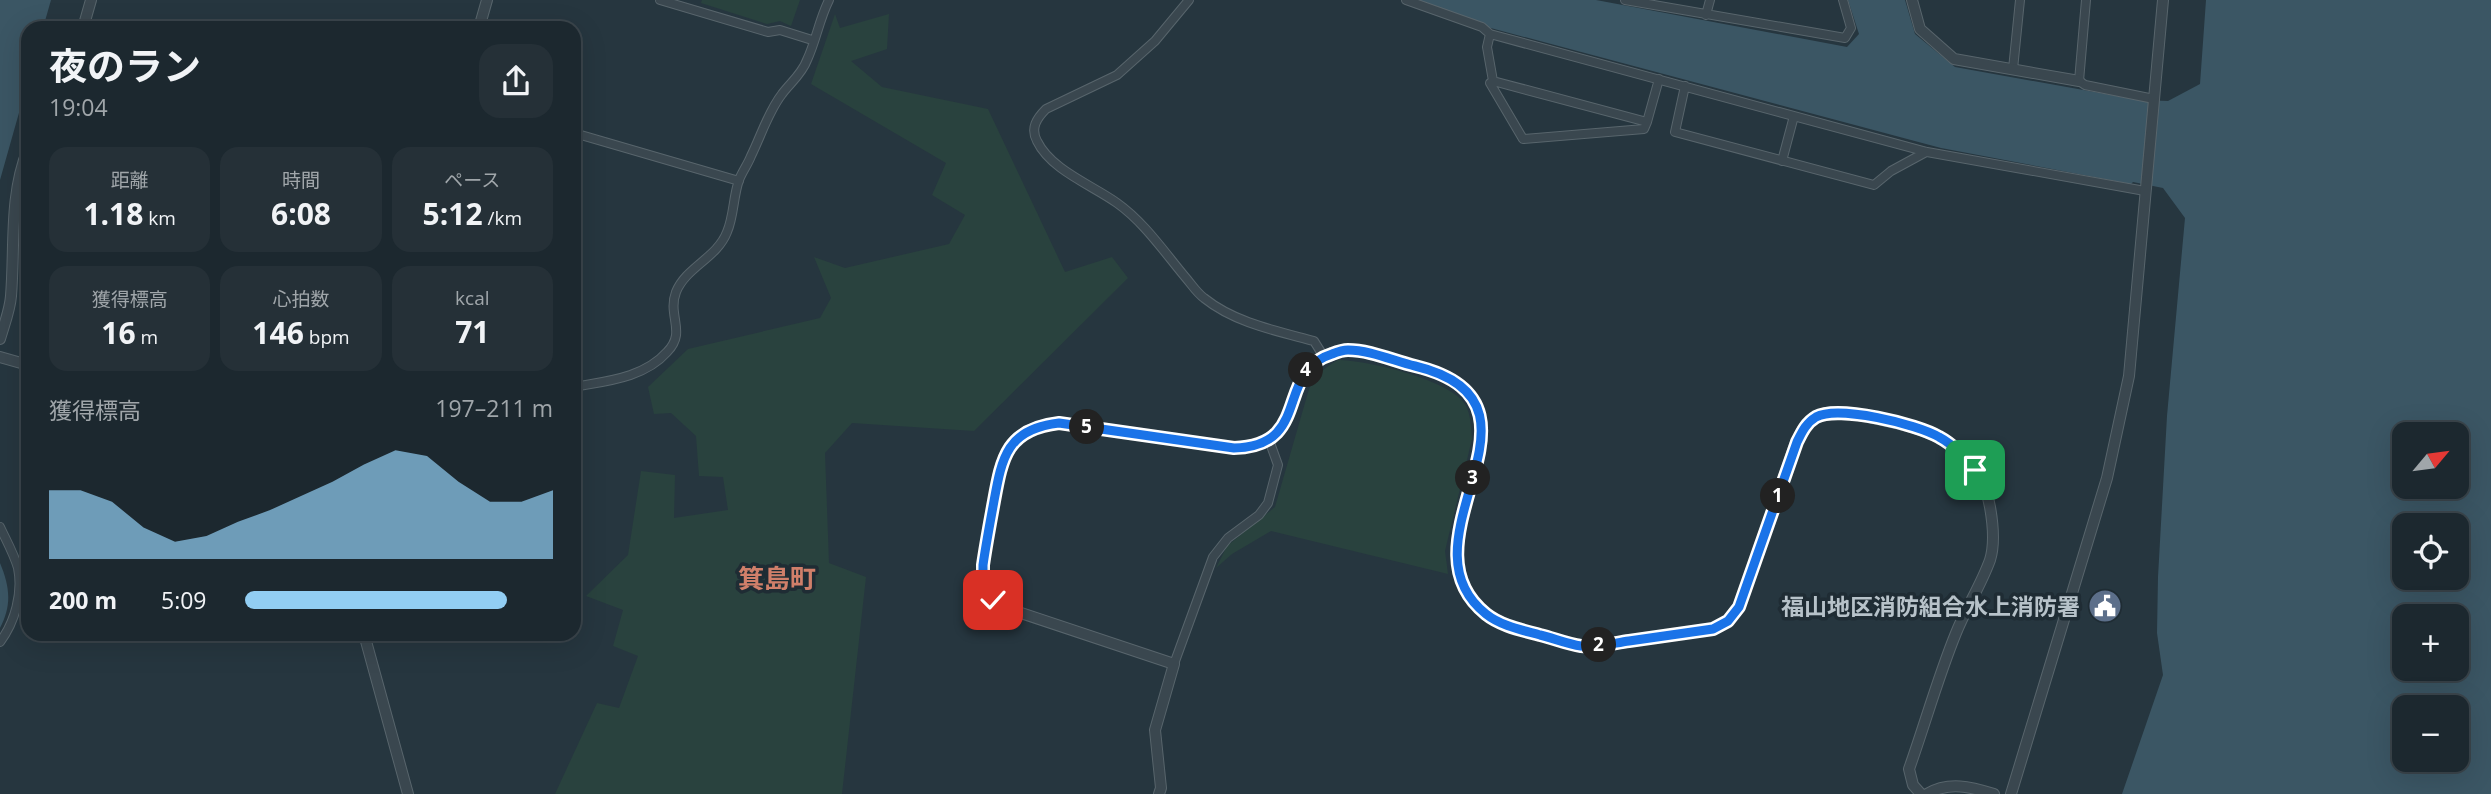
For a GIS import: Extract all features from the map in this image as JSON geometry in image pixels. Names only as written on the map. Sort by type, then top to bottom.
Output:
[{"type":"street","points":[[85,21],[92,0]]},
{"type":"street","points":[[481,21],[488,0]]},
{"type":"street","points":[[660,0],[768,32],[780,30],[812,40]]},
{"type":"street","points":[[581,385],[636,373],[652,365],[677,339],[672,309],[676,292],[685,277],[717,248],[727,233],[738,181],[780,95],[796,78],[807,60],[812,40],[829,0]]},
{"type":"street","points":[[1189,0],[1155,41],[1126,68],[1092,89],[1046,109],[1037,118],[1033,130],[1035,140],[1044,152],[1076,179],[1118,203],[1137,221],[1203,298],[1232,316],[1314,341],[1324,356]]},
{"type":"street","points":[[1406,0],[1482,27],[1490,34],[1927,152],[2145,189]]},
{"type":"street","points":[[1625,0],[1845,38],[1851,28],[1843,0]]},
{"type":"street","points":[[1706,15],[1710,0]]},
{"type":"street","points":[[1912,0],[1920,29],[1954,59],[2079,81],[2085,85],[2154,99]]},
{"type":"street","points":[[2013,69],[2020,0]]},
{"type":"street","points":[[2079,81],[2085,0]]},
{"type":"street","points":[[2011,794],[2103,490],[2129,376],[2163,0]]},
{"type":"street","points":[[1490,34],[1487,47],[1493,81],[1490,83],[1522,139],[1644,129],[1659,79]]},
{"type":"street","points":[[1493,81],[1647,122]]},
{"type":"street","points":[[1685,86],[1675,132],[1874,185],[1891,171],[1927,152]]},
{"type":"street","points":[[1782,161],[1794,116]]},
{"type":"street","points":[[581,135],[738,181]]},
{"type":"street","points":[[0,339],[11,299],[14,203],[21,169]]},
{"type":"street","points":[[1174,664],[1009,609],[993,600],[983,582],[983,565],[1000,463],[1016,440],[1029,430],[1059,423],[1234,448],[1252,448],[1269,440],[1281,429],[1291,412],[1297,387],[1306,370],[1324,356],[1345,350],[1362,352],[1437,371],[1458,382],[1471,397],[1479,414],[1482,436],[1456,541],[1456,562],[1462,582],[1473,601],[1486,615],[1512,628],[1582,646],[1713,629],[1728,621],[1739,607],[1797,442],[1807,423],[1819,415],[1844,412],[1918,427],[1939,437],[1959,451],[1987,490],[1993,525],[1991,558],[1956,633],[1909,769],[1913,785],[1921,794]]},
{"type":"street","points":[[0,357],[21,363]]},
{"type":"street","points":[[1159,794],[1161,788],[1155,730],[1174,664],[1213,556],[1228,538],[1259,516],[1268,503],[1278,465],[1269,440]]},
{"type":"street","points":[[0,527],[18,567],[19,582],[12,626],[0,642]]},
{"type":"street","points":[[366,641],[408,794]]},
{"type":"street","points":[[1927,794],[1938,787],[1965,786],[1994,794]]},
{"type":"green space","points":[[702,0],[800,0],[791,26],[780,21],[767,24],[701,3]]},
{"type":"green space","points":[[835,14],[840,28],[889,14],[887,49],[851,61],[882,87],[988,109],[1065,272],[1112,257],[1128,278],[974,431],[852,423],[825,453],[829,563],[866,577],[842,794],[555,794],[597,703],[619,708],[638,656],[613,646],[623,610],[586,596],[628,555],[641,471],[675,475],[674,518],[728,510],[723,477],[699,476],[696,436],[671,413],[654,414],[648,387],[688,349],[820,318],[831,298],[814,257],[845,268],[949,244],[965,215],[932,195],[946,163],[811,84]]},
{"type":"green space","points":[[1338,360],[1408,373],[1444,388],[1466,406],[1472,439],[1445,551],[1448,574],[1271,531],[1232,554],[1216,568],[1227,546],[1275,507],[1309,389],[1321,372]]},
{"type":"water","points":[[0,0],[51,0],[45,21],[21,21],[21,106],[0,180]]},
{"type":"water","points":[[1416,0],[1596,0],[1847,47],[1859,34],[1848,0],[1905,0],[1915,34],[1955,67],[2139,100],[2168,101],[2200,84],[2206,0],[2491,0],[2491,794],[2122,794],[2163,675],[2157,633],[2158,577],[2167,416],[2185,218],[2163,188],[1941,148],[1487,27]]},
{"type":"water","points":[[0,563],[6,580],[8,604],[0,628]]},
{"type":"place","name":"福山地区消防組合水上消防署","points":[[2105,606]]},
{"type":"district","name":"箕島町","points":[[777,578]]},
{"type":"route","points":[[993,600],[983,582],[983,565],[1000,463],[1016,440],[1029,430],[1059,423],[1234,448],[1252,448],[1269,440],[1281,429],[1291,412],[1297,387],[1306,370],[1324,356],[1345,350],[1437,371],[1458,382],[1471,397],[1479,414],[1482,436],[1456,541],[1456,562],[1462,582],[1473,601],[1486,615],[1512,628],[1582,646],[1713,629],[1728,621],[1739,607],[1797,442],[1807,423],[1819,415],[1844,412],[1918,427],[1959,451],[1975,470]]}]
